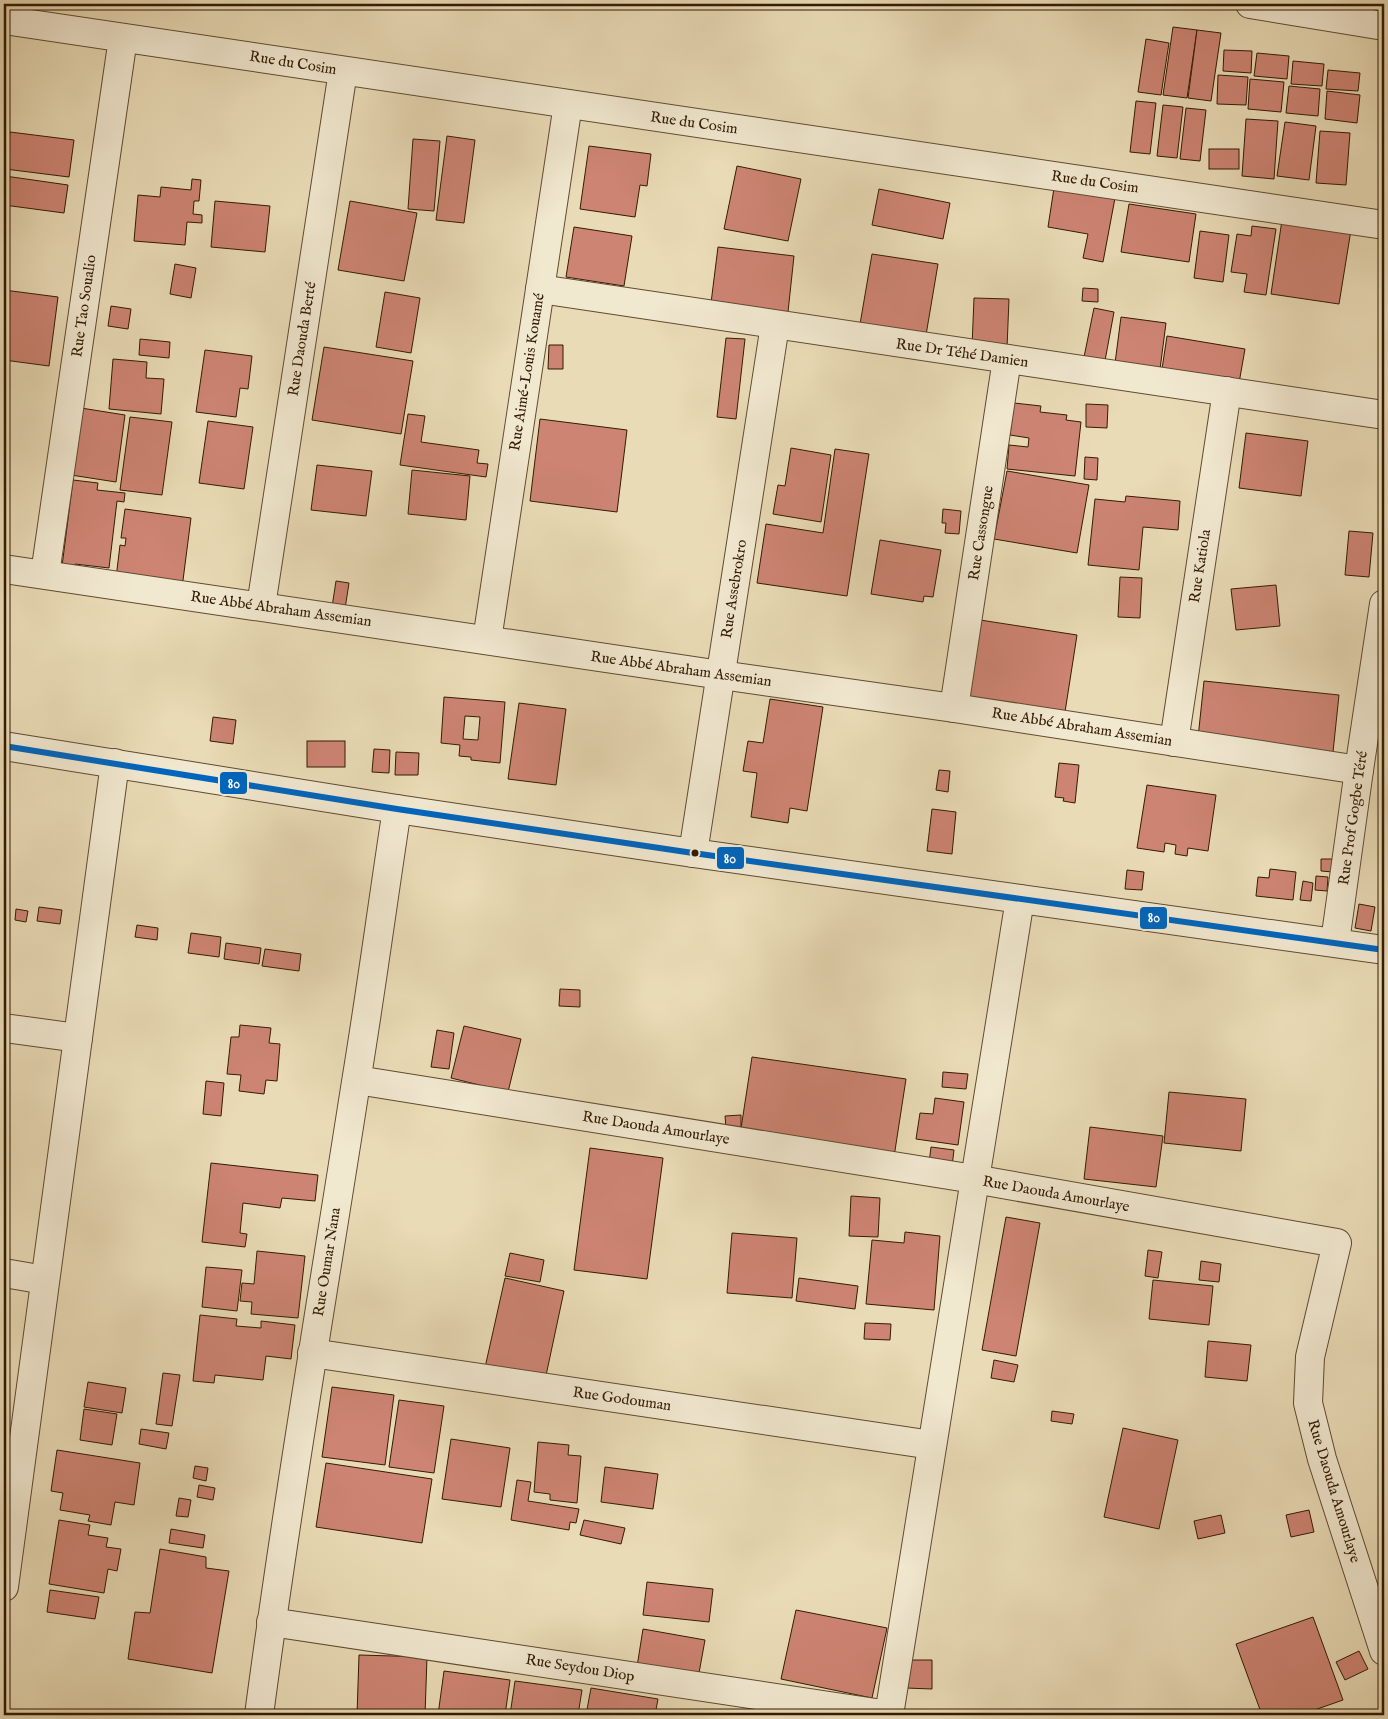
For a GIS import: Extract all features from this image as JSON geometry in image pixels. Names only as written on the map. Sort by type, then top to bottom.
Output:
[{"type":"street","points":[[1250,4],[1384,26]]},
{"type":"street","name":"Rue du Cosim","points":[[4,20],[1384,225]]},
{"type":"street","name":"Rue Tao Soualio","points":[[45,574],[123,38]]},
{"type":"street","name":"Rue Daouda Berté","points":[[261,606],[343,71]]},
{"type":"street","name":"Rue Aimé-Louis Kouamé","points":[[487,640],[568,104]]},
{"type":"street","name":"Rue Dr Téhé Damien","points":[[540,289],[1384,415]]},
{"type":"street","name":"Rue Assebrokro","points":[[693,853],[775,325]]},
{"type":"street","name":"Rue Cassongue","points":[[954,708],[1007,359]]},
{"type":"street","name":"Rue Katiola","points":[[1174,742],[1227,391]]},
{"type":"street","name":"Rue Abbé Abraham Assemian","points":[[4,569],[954,708],[1359,770]]},
{"type":"street","name":"Rue Prof Gogbe Téré","points":[[1335,942],[1384,604]]},
{"type":"street","points":[[4,746],[115,762],[397,809],[693,853],[1384,950]]},
{"type":"street","points":[[4,1587],[6,1545],[46,1280],[115,762]]},
{"type":"street","name":"Rue Oumar Nana","points":[[259,1715],[271,1622],[312,1353],[357,1080],[397,809]]},
{"type":"street","points":[[889,1715],[1020,899]]},
{"type":"street","points":[[4,1028],[78,1038]]},
{"type":"street","name":"Rue Daouda Amourlaye","points":[[357,1080],[974,1179],[1337,1243],[1310,1357],[1308,1403],[1322,1459],[1384,1652]]},
{"type":"street","points":[[4,1273],[46,1280]]},
{"type":"street","name":"Rue Godouman","points":[[312,1353],[932,1445]]},
{"type":"street","name":"Rue Seydou Diop","points":[[271,1622],[889,1715]]},
{"type":"building","points":[[1173,27],[1197,30],[1187,98],[1163,95]]},
{"type":"building","points":[[1197,30],[1221,33],[1211,101],[1188,98]]},
{"type":"building","points":[[1146,39],[1169,43],[1161,95],[1138,92]]},
{"type":"building","points":[[1224,50],[1252,51],[1251,73],[1223,71]]},
{"type":"building","points":[[1257,53],[1289,56],[1287,79],[1254,76]]},
{"type":"building","points":[[1293,61],[1324,64],[1322,86],[1291,84]]},
{"type":"building","points":[[1328,70],[1360,73],[1358,91],[1326,89]]},
{"type":"building","points":[[1218,75],[1248,77],[1246,105],[1217,104]]},
{"type":"building","points":[[1250,79],[1284,82],[1281,112],[1248,109]]},
{"type":"building","points":[[1289,86],[1320,89],[1318,116],[1286,113]]},
{"type":"building","points":[[1327,91],[1360,95],[1357,123],[1325,119]]},
{"type":"building","points":[[1136,101],[1156,103],[1150,154],[1130,152]]},
{"type":"building","points":[[1163,105],[1183,107],[1177,158],[1157,156]]},
{"type":"building","points":[[1186,108],[1206,110],[1200,161],[1180,159]]},
{"type":"building","points":[[1246,119],[1278,121],[1274,179],[1242,176]]},
{"type":"building","points":[[1285,122],[1316,126],[1309,180],[1277,176]]},
{"type":"building","points":[[1320,131],[1350,133],[1346,185],[1316,183]]},
{"type":"building","points":[[10,132],[74,140],[69,177],[5,169]]},
{"type":"building","points":[[447,136],[475,140],[464,223],[436,220]]},
{"type":"building","points":[[413,139],[440,141],[434,211],[408,209]]},
{"type":"building","points":[[589,146],[651,154],[647,186],[640,185],[635,217],[580,209]]},
{"type":"building","points":[[1209,149],[1239,149],[1239,169],[1209,169]]},
{"type":"building","points":[[737,166],[801,179],[788,241],[724,229]]},
{"type":"building","points":[[5,176],[68,185],[64,213],[4,205]]},
{"type":"building","points":[[192,179],[201,180],[199,201],[194,201],[193,214],[202,215],[202,223],[187,222],[185,245],[134,241],[138,195],[160,197],[161,187],[191,190]]},
{"type":"building","points":[[1054,188],[1115,198],[1103,262],[1083,258],[1088,234],[1048,227]]},
{"type":"building","points":[[879,189],[950,203],[943,239],[872,225]]},
{"type":"building","points":[[215,201],[270,206],[265,252],[211,247]]},
{"type":"building","points":[[350,201],[417,213],[404,281],[338,270]]},
{"type":"building","points":[[1129,204],[1196,214],[1189,262],[1121,252]]},
{"type":"building","points":[[1282,220],[1351,230],[1339,304],[1271,294]]},
{"type":"building","points":[[1252,226],[1276,229],[1266,295],[1244,292],[1247,274],[1231,272],[1237,234],[1251,236]]},
{"type":"building","points":[[574,227],[632,236],[624,286],[566,277]]},
{"type":"building","points":[[1200,231],[1229,235],[1223,282],[1194,278]]},
{"type":"building","points":[[718,247],[794,256],[788,312],[711,303]]},
{"type":"building","points":[[872,254],[938,264],[925,341],[859,330]]},
{"type":"building","points":[[175,264],[196,268],[191,298],[170,294]]},
{"type":"building","points":[[1083,288],[1098,289],[1098,302],[1082,301]]},
{"type":"building","points":[[4,290],[58,297],[49,366],[4,360]]},
{"type":"building","points":[[385,292],[420,298],[411,353],[376,347]]},
{"type":"building","points":[[974,298],[1009,299],[1007,348],[972,347]]},
{"type":"building","points":[[111,306],[131,309],[128,329],[108,326]]},
{"type":"building","points":[[1094,308],[1114,312],[1104,366],[1083,362]]},
{"type":"building","points":[[1121,317],[1166,323],[1159,377],[1114,371]]},
{"type":"building","points":[[1167,336],[1245,349],[1239,383],[1162,369]]},
{"type":"building","points":[[726,338],[745,339],[736,419],[717,417]]},
{"type":"building","points":[[140,339],[170,342],[169,358],[139,355]]},
{"type":"building","points":[[549,345],[563,345],[563,369],[548,369]]},
{"type":"building","points":[[324,347],[413,361],[401,434],[312,420]]},
{"type":"building","points":[[205,350],[252,356],[248,389],[240,388],[236,417],[196,412]]},
{"type":"building","points":[[113,359],[147,362],[146,378],[164,379],[161,414],[109,409]]},
{"type":"building","points":[[1014,403],[1041,406],[1040,412],[1067,415],[1066,420],[1081,422],[1075,476],[1007,469],[1009,445],[1028,447],[1029,438],[1010,435]]},
{"type":"building","points":[[1086,404],[1108,405],[1107,428],[1086,427]]},
{"type":"building","points":[[81,408],[125,415],[116,482],[71,475]]},
{"type":"building","points":[[408,414],[425,416],[421,442],[479,450],[477,463],[488,464],[486,477],[400,465]]},
{"type":"building","points":[[130,417],[172,422],[162,495],[120,490]]},
{"type":"building","points":[[540,419],[627,430],[617,512],[530,501]]},
{"type":"building","points":[[208,421],[253,427],[244,489],[199,483]]},
{"type":"building","points":[[1246,433],[1308,441],[1301,496],[1239,488]]},
{"type":"building","points":[[791,448],[831,455],[821,522],[773,514],[778,485],[785,486]]},
{"type":"building","points":[[835,449],[869,454],[847,596],[757,583],[766,524],[823,533]]},
{"type":"building","points":[[1085,457],[1098,458],[1097,480],[1084,479]]},
{"type":"building","points":[[317,465],[372,471],[366,516],[311,510]]},
{"type":"building","points":[[412,470],[470,476],[466,520],[408,514]]},
{"type":"building","points":[[1007,471],[1089,485],[1077,553],[994,539]]},
{"type":"building","points":[[73,480],[98,483],[97,490],[125,493],[124,502],[117,501],[109,568],[75,564],[74,576],[61,574]]},
{"type":"building","points":[[1126,496],[1180,501],[1178,530],[1143,527],[1139,570],[1088,565],[1095,499],[1125,502]]},
{"type":"building","points":[[125,509],[191,518],[182,588],[116,578],[120,545],[125,546],[126,538],[121,538]]},
{"type":"building","points":[[943,509],[961,511],[959,534],[945,533],[946,523],[942,523]]},
{"type":"building","points":[[1349,531],[1373,533],[1369,577],[1345,575]]},
{"type":"building","points":[[880,540],[941,550],[933,597],[924,596],[923,602],[871,594]]},
{"type":"building","points":[[1120,577],[1142,578],[1140,618],[1118,617]]},
{"type":"building","points":[[336,581],[349,583],[345,609],[332,607]]},
{"type":"building","points":[[1276,585],[1280,626],[1236,630],[1231,589]]},
{"type":"building","points":[[980,620],[1077,635],[1065,712],[968,698]]},
{"type":"building","points":[[1204,681],[1339,695],[1333,752],[1198,738]]},
{"type":"building","points":[[444,697],[505,702],[500,763],[471,760],[471,757],[459,756],[460,745],[441,743]],"holes":[[[465,716],[480,717],[478,740],[463,739]]]},
{"type":"building","points":[[770,699],[823,707],[807,811],[790,808],[788,823],[751,817],[757,773],[743,771],[748,741],[763,743]]},
{"type":"building","points":[[519,703],[566,709],[556,785],[508,779]]},
{"type":"building","points":[[213,717],[236,720],[233,744],[210,741]]},
{"type":"building","points":[[307,741],[345,741],[345,767],[307,767]]},
{"type":"building","points":[[374,749],[390,750],[389,773],[372,772]]},
{"type":"building","points":[[396,752],[419,753],[418,775],[395,775]]},
{"type":"building","points":[[1059,763],[1079,765],[1075,803],[1063,801],[1064,798],[1055,797]]},
{"type":"building","points":[[939,770],[950,771],[948,792],[936,790]]},
{"type":"building","points":[[1147,785],[1216,795],[1208,851],[1188,848],[1187,856],[1175,854],[1176,845],[1165,843],[1164,852],[1137,848]]},
{"type":"building","points":[[932,809],[956,812],[952,854],[927,851]]},
{"type":"building","points":[[1321,859],[1334,859],[1333,872],[1321,871]]},
{"type":"building","points":[[1270,869],[1296,872],[1293,900],[1256,896],[1258,877],[1269,878]]},
{"type":"building","points":[[1127,870],[1144,872],[1142,890],[1125,889]]},
{"type":"building","points":[[1316,876],[1328,877],[1327,891],[1315,890]]},
{"type":"building","points":[[1303,881],[1313,883],[1311,901],[1300,900]]},
{"type":"building","points":[[1359,904],[1375,907],[1371,931],[1355,928]]},
{"type":"building","points":[[39,907],[62,910],[60,924],[37,921]]},
{"type":"building","points":[[16,909],[28,911],[26,922],[15,920]]},
{"type":"building","points":[[137,925],[158,928],[157,940],[135,937]]},
{"type":"building","points":[[191,933],[221,937],[219,957],[188,953]]},
{"type":"building","points":[[226,943],[261,948],[259,964],[224,959]]},
{"type":"building","points":[[265,949],[301,954],[299,971],[262,966]]},
{"type":"building","points":[[560,989],[580,990],[580,1007],[559,1006]]},
{"type":"building","points":[[240,1025],[271,1028],[269,1043],[280,1044],[277,1081],[266,1080],[264,1094],[239,1091],[241,1075],[227,1074],[231,1037],[239,1037]]},
{"type":"building","points":[[464,1026],[521,1039],[508,1092],[451,1078]]},
{"type":"building","points":[[437,1030],[454,1033],[449,1069],[431,1067]]},
{"type":"building","points":[[752,1057],[906,1079],[894,1157],[740,1135]]},
{"type":"building","points":[[943,1072],[968,1074],[966,1089],[942,1087]]},
{"type":"building","points":[[206,1081],[224,1083],[221,1116],[203,1114]]},
{"type":"building","points":[[1169,1092],[1246,1099],[1241,1151],[1164,1143]]},
{"type":"building","points":[[935,1098],[964,1102],[958,1145],[916,1139],[920,1113],[933,1114]]},
{"type":"building","points":[[741,1115],[741,1128],[726,1128],[725,1116]]},
{"type":"building","points":[[1090,1127],[1163,1136],[1156,1187],[1084,1179]]},
{"type":"building","points":[[931,1147],[954,1150],[952,1166],[929,1163]]},
{"type":"building","points":[[590,1148],[663,1158],[647,1279],[574,1270]]},
{"type":"building","points":[[211,1163],[318,1175],[315,1201],[282,1198],[280,1208],[243,1203],[240,1233],[247,1234],[245,1247],[202,1242]]},
{"type":"building","points":[[851,1196],[880,1198],[878,1237],[849,1236]]},
{"type":"building","points":[[1006,1217],[1040,1223],[1016,1356],[982,1350]]},
{"type":"building","points":[[905,1232],[940,1236],[934,1310],[866,1304],[872,1240],[904,1243]]},
{"type":"building","points":[[732,1233],[797,1238],[792,1298],[727,1293]]},
{"type":"building","points":[[1148,1250],[1162,1252],[1158,1278],[1145,1276]]},
{"type":"building","points":[[257,1251],[305,1256],[298,1318],[251,1314],[252,1302],[240,1301],[242,1283],[254,1284]]},
{"type":"building","points":[[510,1253],[544,1260],[540,1282],[505,1276]]},
{"type":"building","points":[[1201,1261],[1221,1264],[1219,1282],[1199,1280]]},
{"type":"building","points":[[206,1267],[242,1270],[237,1311],[202,1307]]},
{"type":"building","points":[[505,1278],[564,1291],[544,1385],[484,1372]]},
{"type":"building","points":[[799,1278],[858,1286],[855,1309],[796,1301]]},
{"type":"building","points":[[1153,1280],[1213,1286],[1209,1325],[1149,1319]]},
{"type":"building","points":[[200,1315],[237,1319],[236,1326],[261,1328],[261,1321],[295,1325],[291,1359],[266,1356],[263,1380],[215,1375],[214,1383],[193,1381]]},
{"type":"building","points":[[865,1323],[891,1324],[890,1340],[864,1339]]},
{"type":"building","points":[[1208,1341],[1251,1345],[1247,1381],[1205,1377]]},
{"type":"building","points":[[994,1360],[1018,1365],[1014,1382],[991,1378]]},
{"type":"building","points":[[163,1373],[180,1375],[172,1426],[156,1424]]},
{"type":"building","points":[[88,1382],[126,1388],[122,1413],[84,1407]]},
{"type":"building","points":[[332,1387],[394,1395],[385,1465],[322,1457]]},
{"type":"building","points":[[399,1400],[444,1406],[434,1473],[389,1467]]},
{"type":"building","points":[[84,1409],[117,1414],[112,1445],[80,1440]]},
{"type":"building","points":[[1052,1411],[1074,1414],[1072,1424],[1051,1421]]},
{"type":"building","points":[[1123,1428],[1178,1440],[1159,1529],[1104,1517]]},
{"type":"building","points":[[141,1429],[169,1433],[166,1449],[139,1444]]},
{"type":"building","points":[[451,1439],[510,1448],[501,1507],[442,1499]]},
{"type":"building","points":[[538,1442],[569,1445],[568,1455],[581,1456],[577,1503],[550,1500],[550,1494],[534,1492]]},
{"type":"building","points":[[57,1450],[140,1463],[134,1505],[115,1502],[111,1525],[88,1521],[90,1515],[60,1510],[63,1493],[51,1491]]},
{"type":"building","points":[[326,1463],[432,1479],[422,1543],[316,1527]]},
{"type":"building","points":[[195,1466],[208,1468],[206,1481],[193,1478]]},
{"type":"building","points":[[605,1467],[658,1474],[653,1509],[601,1502]]},
{"type":"building","points":[[517,1480],[531,1482],[528,1501],[579,1509],[576,1523],[570,1522],[569,1530],[511,1520]]},
{"type":"building","points":[[199,1485],[215,1488],[213,1500],[197,1497]]},
{"type":"building","points":[[179,1498],[191,1500],[188,1517],[176,1516]]},
{"type":"building","points":[[1309,1510],[1314,1532],[1291,1537],[1286,1515]]},
{"type":"building","points":[[1221,1515],[1225,1533],[1198,1539],[1194,1521]]},
{"type":"building","points":[[59,1520],[90,1525],[88,1535],[108,1538],[106,1547],[121,1549],[117,1571],[108,1569],[104,1593],[49,1584]]},
{"type":"building","points":[[584,1520],[625,1528],[621,1544],[580,1535]]},
{"type":"building","points":[[171,1529],[205,1535],[203,1548],[169,1543]]},
{"type":"building","points":[[160,1549],[206,1557],[206,1568],[229,1571],[212,1673],[128,1659],[135,1612],[150,1613]]},
{"type":"building","points":[[647,1582],[713,1589],[709,1622],[643,1615]]},
{"type":"building","points":[[50,1590],[99,1597],[95,1619],[47,1612]]},
{"type":"building","points":[[796,1610],[887,1628],[872,1698],[781,1679]]},
{"type":"building","points":[[1313,1617],[1343,1700],[1300,1715],[1262,1715],[1236,1644]]},
{"type":"building","points":[[643,1629],[705,1640],[697,1684],[636,1673]]},
{"type":"building","points":[[1359,1651],[1368,1669],[1345,1680],[1336,1662]]},
{"type":"building","points":[[359,1655],[427,1657],[425,1715],[357,1715]]},
{"type":"building","points":[[906,1660],[932,1660],[932,1689],[906,1688]]},
{"type":"building","points":[[444,1671],[510,1680],[505,1715],[438,1715]]},
{"type":"building","points":[[515,1681],[582,1690],[578,1715],[510,1715]]},
{"type":"building","points":[[591,1688],[658,1699],[655,1715],[586,1715]]},
{"type":"transit line","name":"80","points":[[4,746],[397,809],[693,853],[1384,950]]}]
